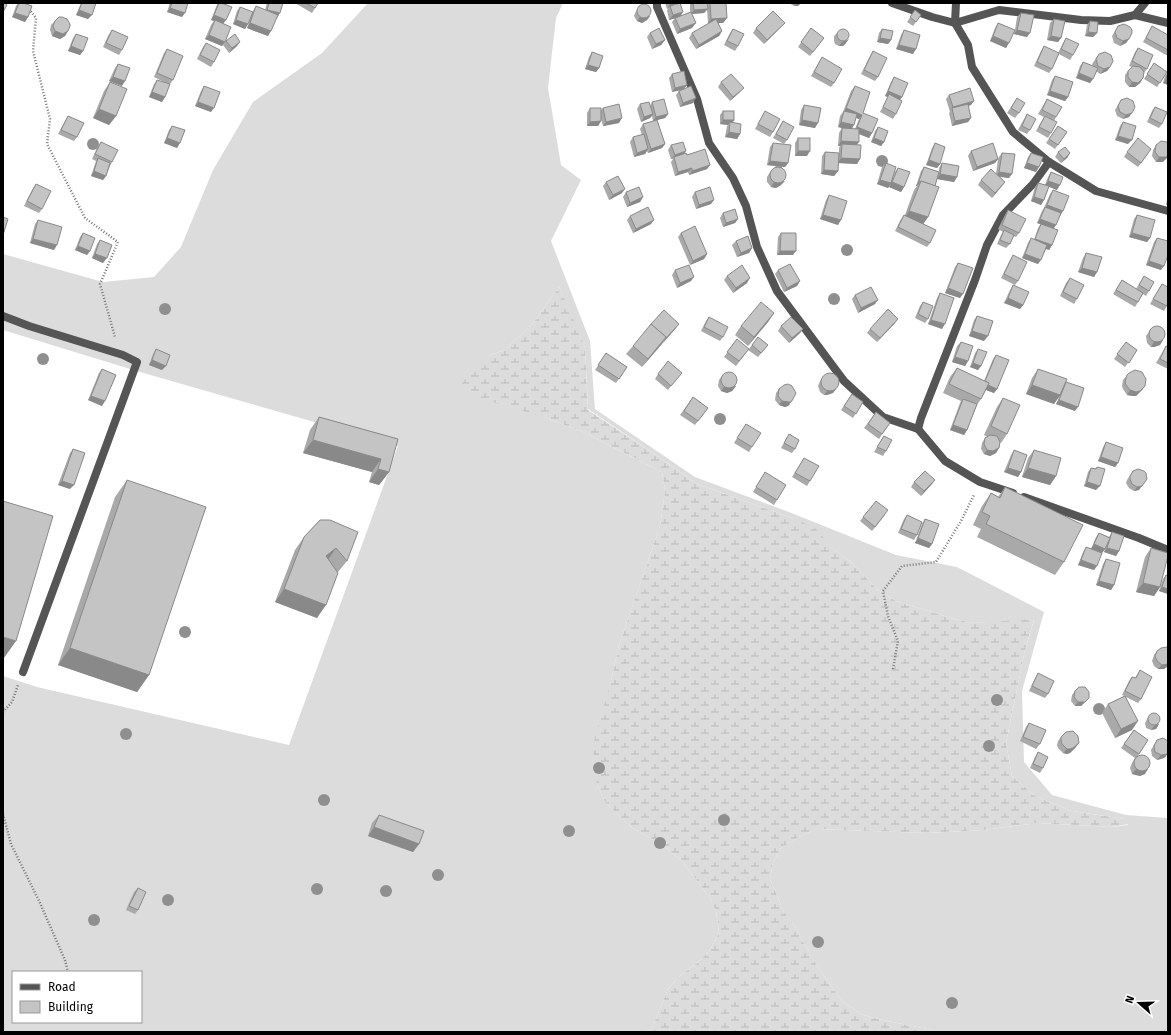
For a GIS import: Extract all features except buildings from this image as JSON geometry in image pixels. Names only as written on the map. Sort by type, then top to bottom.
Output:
[{"type":"street","points":[[657,3],[697,100],[709,143],[733,178],[746,206],[757,247],[777,291],[844,380],[883,417],[918,429],[945,461],[980,482],[1139,538],[1168,550]]},
{"type":"street","points":[[892,3],[932,17],[955,23],[999,10],[1081,20],[1110,21],[1135,15],[1168,23]]},
{"type":"street","points":[[956,3],[955,23],[968,45],[972,68],[1013,132],[1049,162],[1096,191],[1168,211]]},
{"type":"street","points":[[1135,15],[1145,3]]},
{"type":"street","points":[[918,429],[987,245],[1003,215],[1033,184],[1049,162]]},
{"type":"street","points":[[3,316],[123,355],[137,362],[23,672]]},
{"type":"path","points":[[28,8],[36,18],[33,51],[50,119],[47,144],[85,218],[118,242],[100,284],[113,333],[123,355]]},
{"type":"path","points":[[893,669],[898,641],[888,616],[882,591],[902,566],[936,562],[961,521],[980,482]]},
{"type":"path","points":[[3,712],[12,702],[23,672]]},
{"type":"path","points":[[3,814],[12,844],[40,903],[65,960],[68,971]]},
{"type":"green space","points":[[368,3],[563,3],[556,18],[548,88],[561,165],[581,180],[551,241],[590,341],[595,409],[695,477],[789,512],[896,555],[957,567],[1044,612],[1022,691],[1024,762],[1052,795],[1126,815],[1168,818],[1168,1032],[942,1032],[860,1014],[841,1000],[814,961],[796,928],[784,912],[770,879],[773,863],[781,848],[799,837],[817,829],[926,833],[984,830],[1038,823],[1111,827],[1128,825],[1125,819],[1072,811],[1035,796],[1012,776],[1006,743],[1025,650],[1034,620],[974,623],[954,619],[896,601],[878,590],[851,562],[792,518],[697,484],[588,409],[585,348],[559,287],[534,322],[505,350],[487,356],[543,417],[581,431],[662,472],[665,491],[660,526],[619,645],[611,681],[597,785],[605,802],[632,828],[664,846],[681,860],[708,895],[716,911],[719,933],[710,950],[697,963],[681,975],[668,989],[652,1028],[644,1032],[3,1032],[3,676],[37,687],[289,745],[398,446],[140,372],[3,330],[3,254],[103,282],[154,277],[181,247],[213,170],[253,102],[322,53]]},
{"type":"green space","points":[[559,287],[585,348],[588,410],[697,484],[814,527],[835,550],[851,562],[878,590],[896,601],[954,619],[974,623],[1034,619],[1025,650],[1006,743],[1012,776],[1035,796],[1072,811],[1125,819],[1129,824],[1111,827],[1038,823],[984,830],[926,833],[817,829],[799,837],[781,848],[773,863],[770,879],[784,912],[796,928],[814,961],[841,1000],[860,1014],[942,1032],[644,1032],[652,1028],[668,989],[681,975],[697,963],[710,950],[719,933],[716,911],[708,895],[681,860],[664,846],[632,828],[605,802],[597,785],[594,767],[593,745],[611,681],[619,645],[660,526],[665,491],[662,472],[581,431],[543,417],[469,395],[462,383],[474,367],[487,356],[505,350],[534,322]]}]
